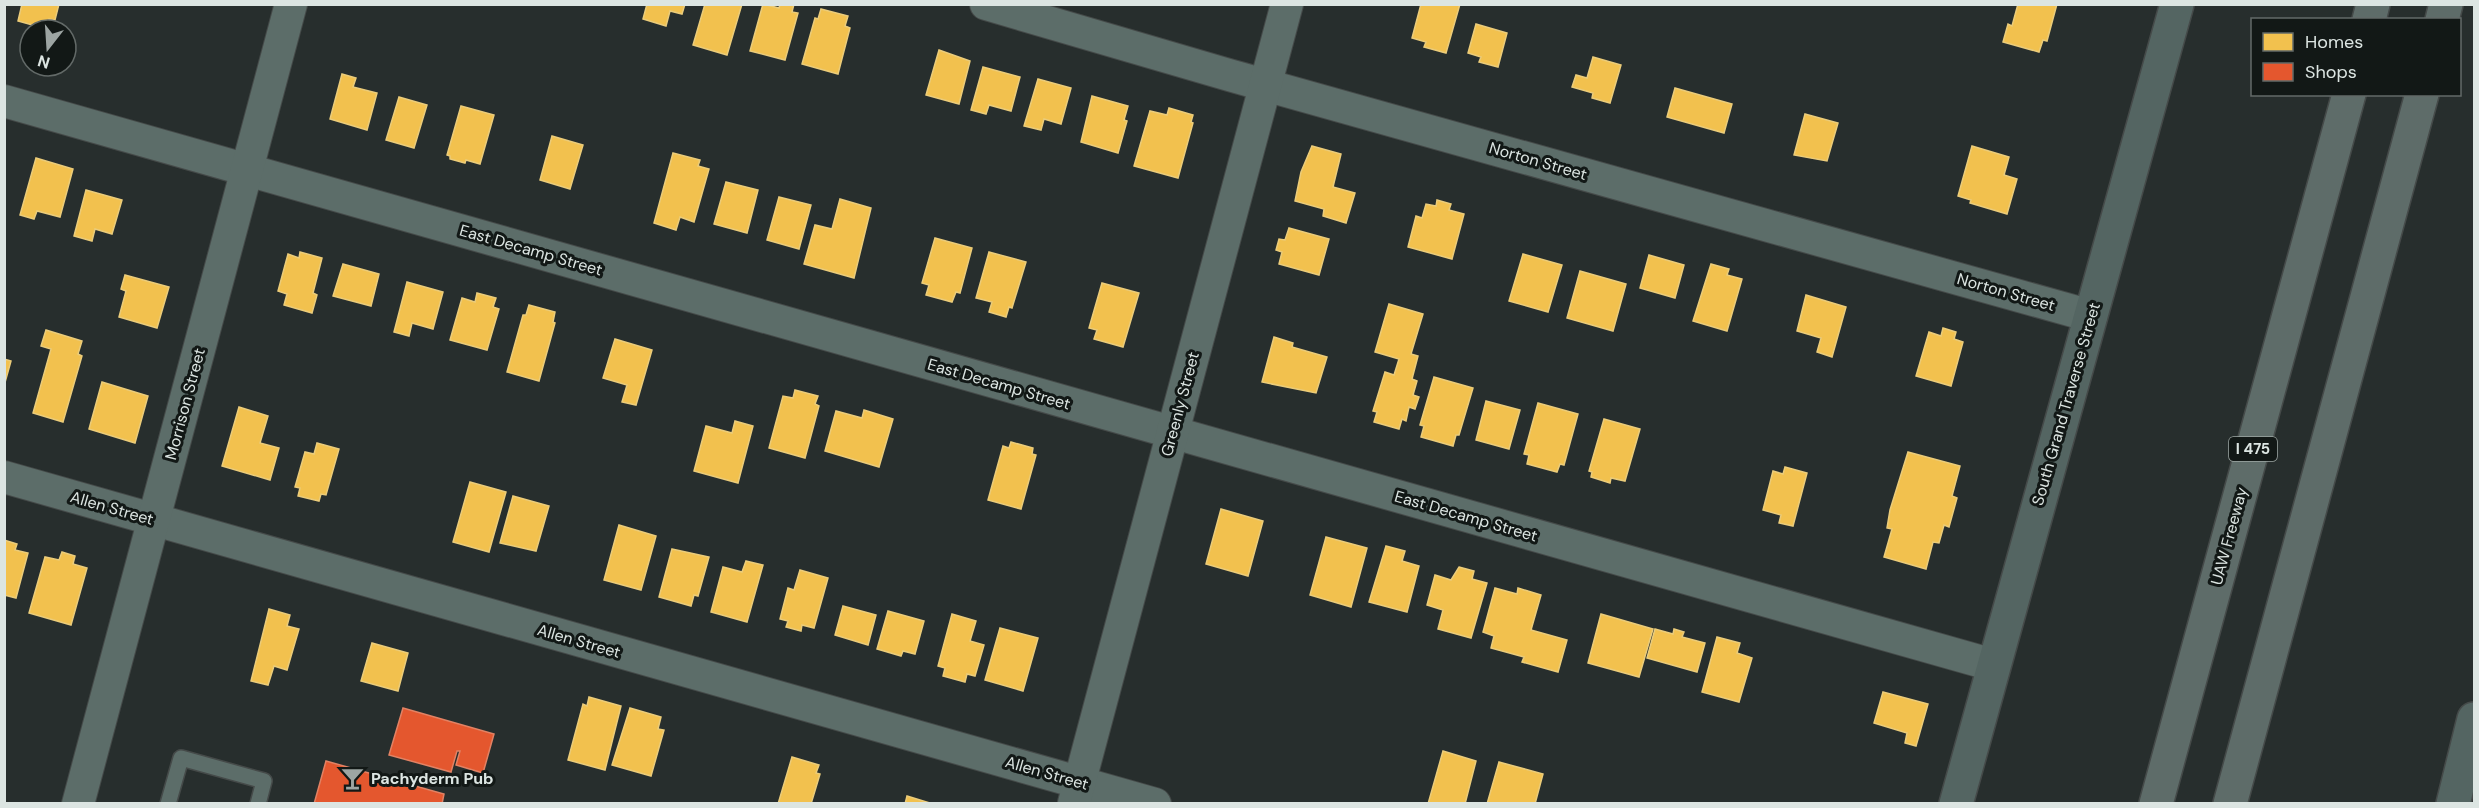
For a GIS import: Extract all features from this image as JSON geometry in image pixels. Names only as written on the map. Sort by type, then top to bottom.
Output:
[{"type":"highway","name":"UAW Freeway","points":[[2156,804],[2348,96]]},
{"type":"highway","points":[[2230,804],[2421,96]]},
{"type":"main road","name":"South Grand Traverse Street","points":[[1956,804],[2177,4]]},
{"type":"main road","points":[[2462,792],[2475,719]]},
{"type":"street","name":"Morrison Street","points":[[78,804],[291,4]]},
{"type":"street","name":"Norton Street","points":[[986,4],[1265,86],[2091,316]]},
{"type":"street","name":"Greenly Street","points":[[1077,793],[1287,4]]},
{"type":"street","name":"East Decamp Street","points":[[4,101],[1993,665]]},
{"type":"street","name":"Allen Street","points":[[4,477],[1077,793],[1155,804]]},
{"type":"lane","points":[[168,804],[181,758],[264,781],[258,804]]},
{"type":"building: Homes","points":[[22,4],[59,4],[56,18],[19,18]]},
{"type":"building: Homes","points":[[647,4],[685,4],[682,14],[670,11],[666,26],[643,19]]},
{"type":"building: Homes","points":[[705,4],[742,4],[727,55],[693,45]]},
{"type":"building: Homes","points":[[763,4],[779,8],[780,4],[794,4],[792,12],[798,13],[785,60],[750,51]]},
{"type":"building: Homes","points":[[1421,4],[1460,4],[1446,53],[1424,47],[1426,42],[1412,38]]},
{"type":"building: Homes","points":[[2018,4],[2057,4],[2047,41],[2043,40],[2039,52],[2003,42],[2008,24],[2012,26]]},
{"type":"building: Homes","points":[[821,9],[848,16],[845,26],[850,28],[838,74],[802,64],[815,18],[818,19]]},
{"type":"building: Homes","points":[[1476,24],[1507,33],[1498,67],[1479,62],[1481,57],[1468,53]]},
{"type":"building: Homes","points":[[939,50],[970,61],[959,104],[926,95]]},
{"type":"building: Homes","points":[[1593,57],[1621,65],[1610,103],[1592,98],[1593,93],[1572,87],[1576,75],[1587,78]]},
{"type":"building: Homes","points":[[983,67],[1020,77],[1011,111],[989,105],[986,114],[971,110]]},
{"type":"building: Homes","points":[[342,74],[356,78],[353,87],[377,93],[367,130],[330,119]]},
{"type":"building: Homes","points":[[1038,79],[1071,88],[1061,124],[1044,119],[1041,130],[1024,126]]},
{"type":"building: Homes","points":[[1675,88],[1732,104],[1724,133],[1667,117]]},
{"type":"building: Homes","points":[[1092,96],[1128,106],[1124,120],[1127,121],[1118,153],[1081,142]]},
{"type":"building: Homes","points":[[399,97],[427,105],[414,148],[386,140]]},
{"type":"building: Homes","points":[[461,106],[494,115],[480,164],[450,159],[447,155]]},
{"type":"building: Homes","points":[[1169,108],[1193,115],[1191,122],[1193,123],[1178,178],[1134,166],[1150,111],[1167,115]]},
{"type":"building: Homes","points":[[1805,114],[1838,123],[1827,161],[1794,155]]},
{"type":"building: Homes","points":[[552,136],[583,145],[570,189],[540,180]]},
{"type":"building: Homes","points":[[1312,146],[1341,154],[1333,187],[1355,193],[1346,223],[1323,216],[1324,209],[1295,201],[1301,172]]},
{"type":"building: Homes","points":[[1972,146],[2009,157],[2004,175],[2017,179],[2007,214],[1970,203],[1971,200],[1958,196]]},
{"type":"building: Homes","points":[[673,153],[700,160],[698,166],[709,169],[694,222],[680,217],[676,230],[654,223]]},
{"type":"building: Homes","points":[[36,158],[73,169],[60,217],[37,211],[34,219],[20,215]]},
{"type":"building: Homes","points":[[726,182],[758,190],[747,233],[714,224]]},
{"type":"building: Homes","points":[[86,190],[122,200],[112,234],[95,229],[92,241],[74,236]]},
{"type":"building: Homes","points":[[779,197],[811,205],[799,249],[767,240]]},
{"type":"building: Homes","points":[[840,199],[871,208],[854,278],[804,264],[815,225],[832,229]]},
{"type":"building: Homes","points":[[1437,200],[1451,204],[1449,210],[1464,214],[1452,259],[1408,247],[1416,216],[1422,218],[1426,204],[1436,206]]},
{"type":"building: Homes","points":[[1289,228],[1329,239],[1319,275],[1279,264],[1282,252],[1276,250],[1279,239],[1285,240]]},
{"type":"building: Homes","points":[[935,238],[972,248],[960,293],[956,292],[952,302],[926,295],[929,285],[922,283]]},
{"type":"building: Homes","points":[[300,252],[322,258],[313,293],[317,295],[312,313],[284,305],[287,294],[278,291],[288,254],[299,258]]},
{"type":"building: Homes","points":[[989,252],[1026,262],[1012,308],[1009,307],[1006,317],[989,312],[992,302],[976,298]]},
{"type":"building: Homes","points":[[1523,254],[1562,265],[1548,312],[1509,301]]},
{"type":"building: Homes","points":[[1649,255],[1684,265],[1675,298],[1640,288]]},
{"type":"building: Homes","points":[[343,264],[379,274],[371,306],[333,296]]},
{"type":"building: Homes","points":[[1711,264],[1729,269],[1727,275],[1742,279],[1727,331],[1693,321]]},
{"type":"building: Homes","points":[[1580,271],[1626,284],[1613,331],[1567,318]]},
{"type":"building: Homes","points":[[125,275],[169,287],[157,328],[119,317],[126,291],[121,289]]},
{"type":"building: Homes","points":[[407,282],[443,292],[433,329],[412,323],[409,336],[394,332]]},
{"type":"building: Homes","points":[[1102,283],[1139,293],[1123,347],[1094,339],[1097,330],[1089,328]]},
{"type":"building: Homes","points":[[477,293],[496,298],[493,307],[499,309],[487,350],[450,340],[462,298],[475,302]]},
{"type":"building: Homes","points":[[1806,295],[1846,307],[1832,357],[1817,352],[1821,338],[1797,331]]},
{"type":"building: Homes","points":[[1389,304],[1423,314],[1411,354],[1418,356],[1412,379],[1417,381],[1413,395],[1419,397],[1415,409],[1409,407],[1406,421],[1402,419],[1399,429],[1374,422],[1377,412],[1373,411],[1385,372],[1394,375],[1399,359],[1375,352]]},
{"type":"building: Homes","points":[[529,305],[555,312],[553,322],[555,323],[539,381],[507,372],[523,315],[526,315]]},
{"type":"building: Homes","points":[[1943,328],[1956,332],[1954,339],[1963,342],[1951,386],[1916,376],[1929,332],[1941,336]]},
{"type":"building: Homes","points":[[46,330],[82,341],[78,354],[82,356],[63,422],[33,413],[51,349],[41,346]]},
{"type":"building: Homes","points":[[1274,337],[1293,343],[1292,347],[1327,357],[1316,393],[1262,382]]},
{"type":"building: Homes","points":[[615,339],[652,350],[636,405],[622,402],[627,385],[603,378]]},
{"type":"building: Homes","points":[[4,359],[11,361],[4,386]]},
{"type":"building: Homes","points":[[1434,377],[1473,388],[1459,435],[1456,435],[1453,446],[1421,437],[1424,426],[1420,425]]},
{"type":"building: Homes","points":[[102,382],[148,396],[135,443],[89,429]]},
{"type":"building: Homes","points":[[795,390],[818,396],[815,404],[819,406],[805,458],[769,448],[783,396],[793,398]]},
{"type":"building: Homes","points":[[1486,401],[1520,410],[1509,449],[1476,440]]},
{"type":"building: Homes","points":[[1538,403],[1578,414],[1564,465],[1560,464],[1557,472],[1527,464],[1529,455],[1524,454]]},
{"type":"building: Homes","points":[[239,407],[268,416],[260,443],[279,448],[270,480],[222,466]]},
{"type":"building: Homes","points":[[864,410],[893,419],[879,467],[825,451],[836,411],[862,418]]},
{"type":"building: Homes","points":[[1604,419],[1640,429],[1625,481],[1611,478],[1610,483],[1591,477],[1592,472],[1589,471]]},
{"type":"building: Homes","points":[[735,421],[753,426],[738,483],[694,471],[706,426],[732,433]]},
{"type":"building: Homes","points":[[1011,442],[1033,448],[1032,454],[1036,455],[1021,509],[988,500],[1003,446],[1009,448]]},
{"type":"building: Homes","points":[[317,443],[339,449],[326,495],[321,494],[319,501],[298,496],[300,488],[295,487],[305,452],[314,454]]},
{"type":"building: Homes","points":[[1908,452],[1960,466],[1952,496],[1957,498],[1949,527],[1944,525],[1939,543],[1933,542],[1926,569],[1884,557],[1892,529],[1887,528],[1890,510]]},
{"type":"building: Homes","points":[[1785,467],[1807,473],[1793,526],[1779,523],[1781,515],[1763,510],[1773,471],[1783,474]]},
{"type":"building: Homes","points":[[470,482],[506,492],[489,552],[453,542]]},
{"type":"building: Homes","points":[[513,496],[549,506],[536,551],[500,543]]},
{"type":"building: Homes","points":[[1221,509],[1263,521],[1248,576],[1206,564]]},
{"type":"building: Homes","points":[[619,525],[656,536],[641,590],[604,580]]},
{"type":"building: Homes","points":[[1326,537],[1367,548],[1351,607],[1310,595]]},
{"type":"building: Homes","points":[[4,540],[17,544],[15,550],[28,553],[16,598],[4,595]]},
{"type":"building: Homes","points":[[1386,546],[1405,551],[1402,561],[1419,566],[1407,612],[1369,602]]},
{"type":"building: Homes","points":[[672,549],[709,557],[698,596],[694,595],[691,606],[659,597]]},
{"type":"building: Homes","points":[[62,552],[75,556],[73,564],[87,568],[71,625],[29,613],[45,557],[59,560]]},
{"type":"building: Homes","points":[[746,561],[763,565],[747,622],[711,612],[723,567],[742,572]]},
{"type":"building: Homes","points":[[1459,567],[1474,571],[1472,579],[1487,583],[1471,638],[1438,629],[1443,610],[1427,605],[1435,575],[1451,580]]},
{"type":"building: Homes","points":[[800,570],[828,578],[814,628],[802,625],[801,631],[786,627],[788,621],[780,619],[788,588],[794,590]]},
{"type":"building: Homes","points":[[1495,588],[1517,594],[1518,588],[1541,595],[1531,630],[1567,640],[1558,672],[1522,662],[1524,657],[1491,648],[1494,636],[1483,632]]},
{"type":"building: Homes","points":[[843,606],[876,615],[868,645],[835,635]]},
{"type":"building: Homes","points":[[269,609],[290,615],[287,626],[299,629],[287,670],[274,666],[268,685],[251,681]]},
{"type":"building: Homes","points":[[888,611],[924,621],[915,654],[903,651],[901,656],[877,649]]},
{"type":"building: Homes","points":[[952,614],[976,621],[970,641],[984,645],[975,676],[967,674],[965,682],[943,676],[945,668],[938,666]]},
{"type":"building: Homes","points":[[1601,614],[1653,629],[1639,677],[1588,663]]},
{"type":"building: Homes","points":[[1000,628],[1038,638],[1023,691],[985,680]]},
{"type":"building: Homes","points":[[1655,629],[1673,634],[1674,629],[1684,632],[1682,637],[1705,643],[1697,672],[1647,658]]},
{"type":"building: Homes","points":[[1717,637],[1740,643],[1737,653],[1752,658],[1739,702],[1702,692]]},
{"type":"building: Homes","points":[[372,643],[408,653],[398,691],[361,681]]},
{"type":"building: Homes","points":[[1883,692],[1928,704],[1916,746],[1905,743],[1907,733],[1874,723]]},
{"type":"building: Homes","points":[[589,697],[621,706],[605,770],[568,760],[583,704],[587,706]]},
{"type":"building: Homes","points":[[630,708],[661,717],[658,729],[664,730],[651,776],[612,765]]},
{"type":"building: Homes","points":[[1443,751],[1476,761],[1465,804],[1428,804]]},
{"type":"building: Homes","points":[[792,757],[819,765],[816,773],[820,774],[811,804],[778,804]]},
{"type":"building: Homes","points":[[1499,762],[1543,774],[1535,804],[1487,804]]},
{"type":"building: Homes","points":[[907,796],[933,804],[905,804]]},
{"type":"building: Shops","points":[[403,708],[494,734],[483,773],[456,765],[460,751],[457,751],[451,772],[389,755]]},
{"type":"building: Shops","name":"Pachyderm Pub","points":[[326,761],[444,794],[442,804],[314,804]]},
{"type":"place","name":"Pachyderm Pub","points":[[353,778]]}]
